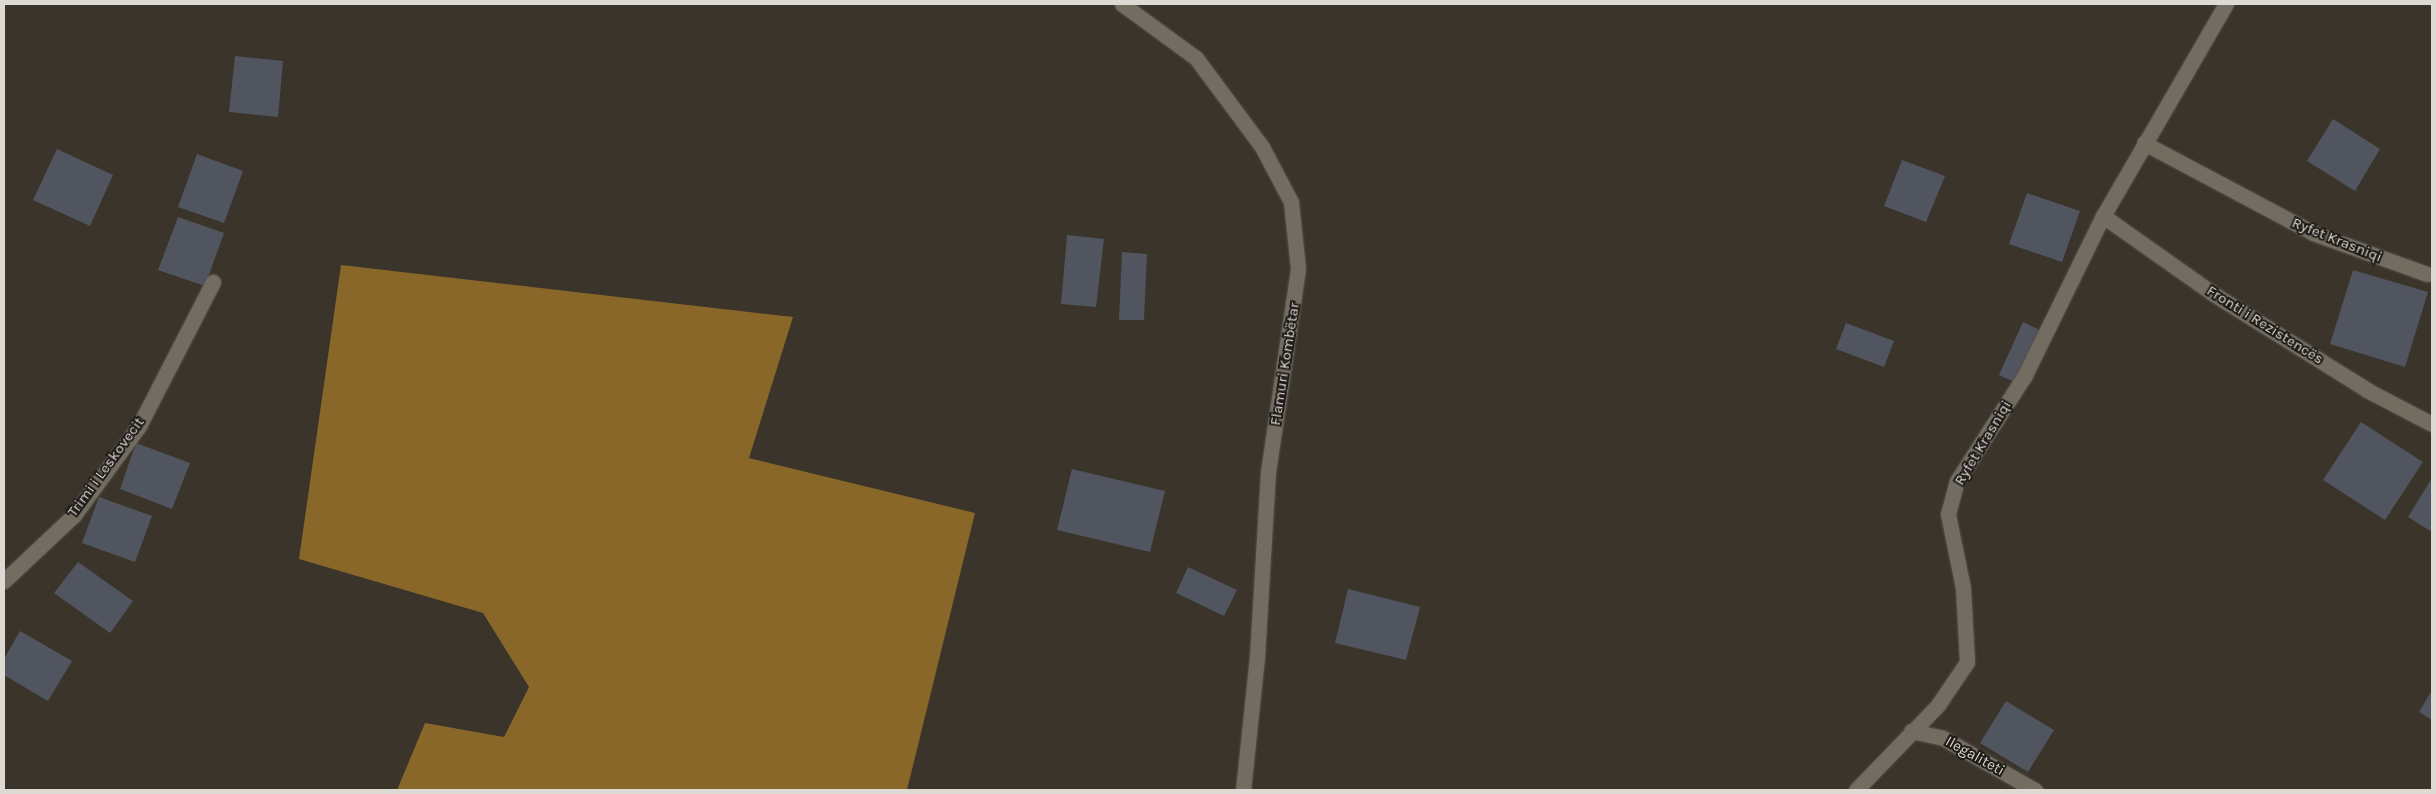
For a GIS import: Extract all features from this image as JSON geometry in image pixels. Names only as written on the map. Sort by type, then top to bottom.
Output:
[{"type":"street","name":"Flamuri Kombëtar","points":[[1122,4],[1196,58],[1262,148],[1291,202],[1298,269],[1268,472],[1257,657],[1243,790]]},
{"type":"street","name":"Ryfet Krasniqi","points":[[1856,790],[1938,705],[1967,662],[1962,588],[1948,514],[1957,481],[2025,375],[2103,216],[2226,4]]},
{"type":"street","name":"Ryfet Krasniqi","points":[[2144,143],[2313,233],[2427,274]]},
{"type":"street","name":"Fronti i Rezistencës","points":[[2103,216],[2212,292],[2368,390],[2432,424]]},
{"type":"street","name":"Trimi i Leskovecit","points":[[4,581],[74,514],[139,426],[213,282]]},
{"type":"street","name":"Ilegaliteti","points":[[1912,731],[1944,738],[2035,790]]},
{"type":"shaded area","points":[[341,265],[793,317],[749,458],[975,513],[907,790],[397,790],[425,723],[504,737],[529,687],[483,613],[299,559]]},
{"type":"building","points":[[235,56],[283,61],[278,117],[229,112]]},
{"type":"building","points":[[2333,119],[2380,149],[2355,191],[2307,161]]},
{"type":"building","points":[[57,149],[113,175],[90,226],[33,200]]},
{"type":"building","points":[[197,154],[243,171],[224,223],[178,207]]},
{"type":"building","points":[[1902,160],[1945,176],[1926,222],[1884,206]]},
{"type":"building","points":[[2027,193],[2080,211],[2062,262],[2009,244]]},
{"type":"building","points":[[178,217],[224,233],[205,286],[158,270]]},
{"type":"building","points":[[1067,235],[1104,239],[1096,307],[1061,304]]},
{"type":"building","points":[[1122,252],[1147,254],[1144,320],[1119,320]]},
{"type":"building","points":[[2353,270],[2428,292],[2405,367],[2330,344]]},
{"type":"building","points":[[2023,322],[2040,330],[2017,383],[1999,375]]},
{"type":"building","points":[[1846,323],[1894,341],[1884,367],[1836,349]]},
{"type":"building","points":[[2361,422],[2423,462],[2385,520],[2323,480]]},
{"type":"building","points":[[136,443],[190,463],[172,509],[120,489]]},
{"type":"building","points":[[1072,469],[1165,491],[1150,552],[1057,530]]},
{"type":"building","points":[[2432,478],[2432,532],[2408,517]]},
{"type":"building","points":[[99,497],[152,516],[135,562],[82,543]]},
{"type":"building","points":[[78,562],[133,601],[110,633],[54,593]]},
{"type":"building","points":[[1188,567],[1237,590],[1224,616],[1176,593]]},
{"type":"building","points":[[1348,589],[1420,607],[1406,660],[1335,643]]},
{"type":"building","points":[[20,631],[72,661],[48,701],[4,675],[4,659]]},
{"type":"building","points":[[2432,690],[2432,720],[2419,712]]},
{"type":"building","points":[[2006,701],[2054,730],[2028,772],[1980,743]]}]
